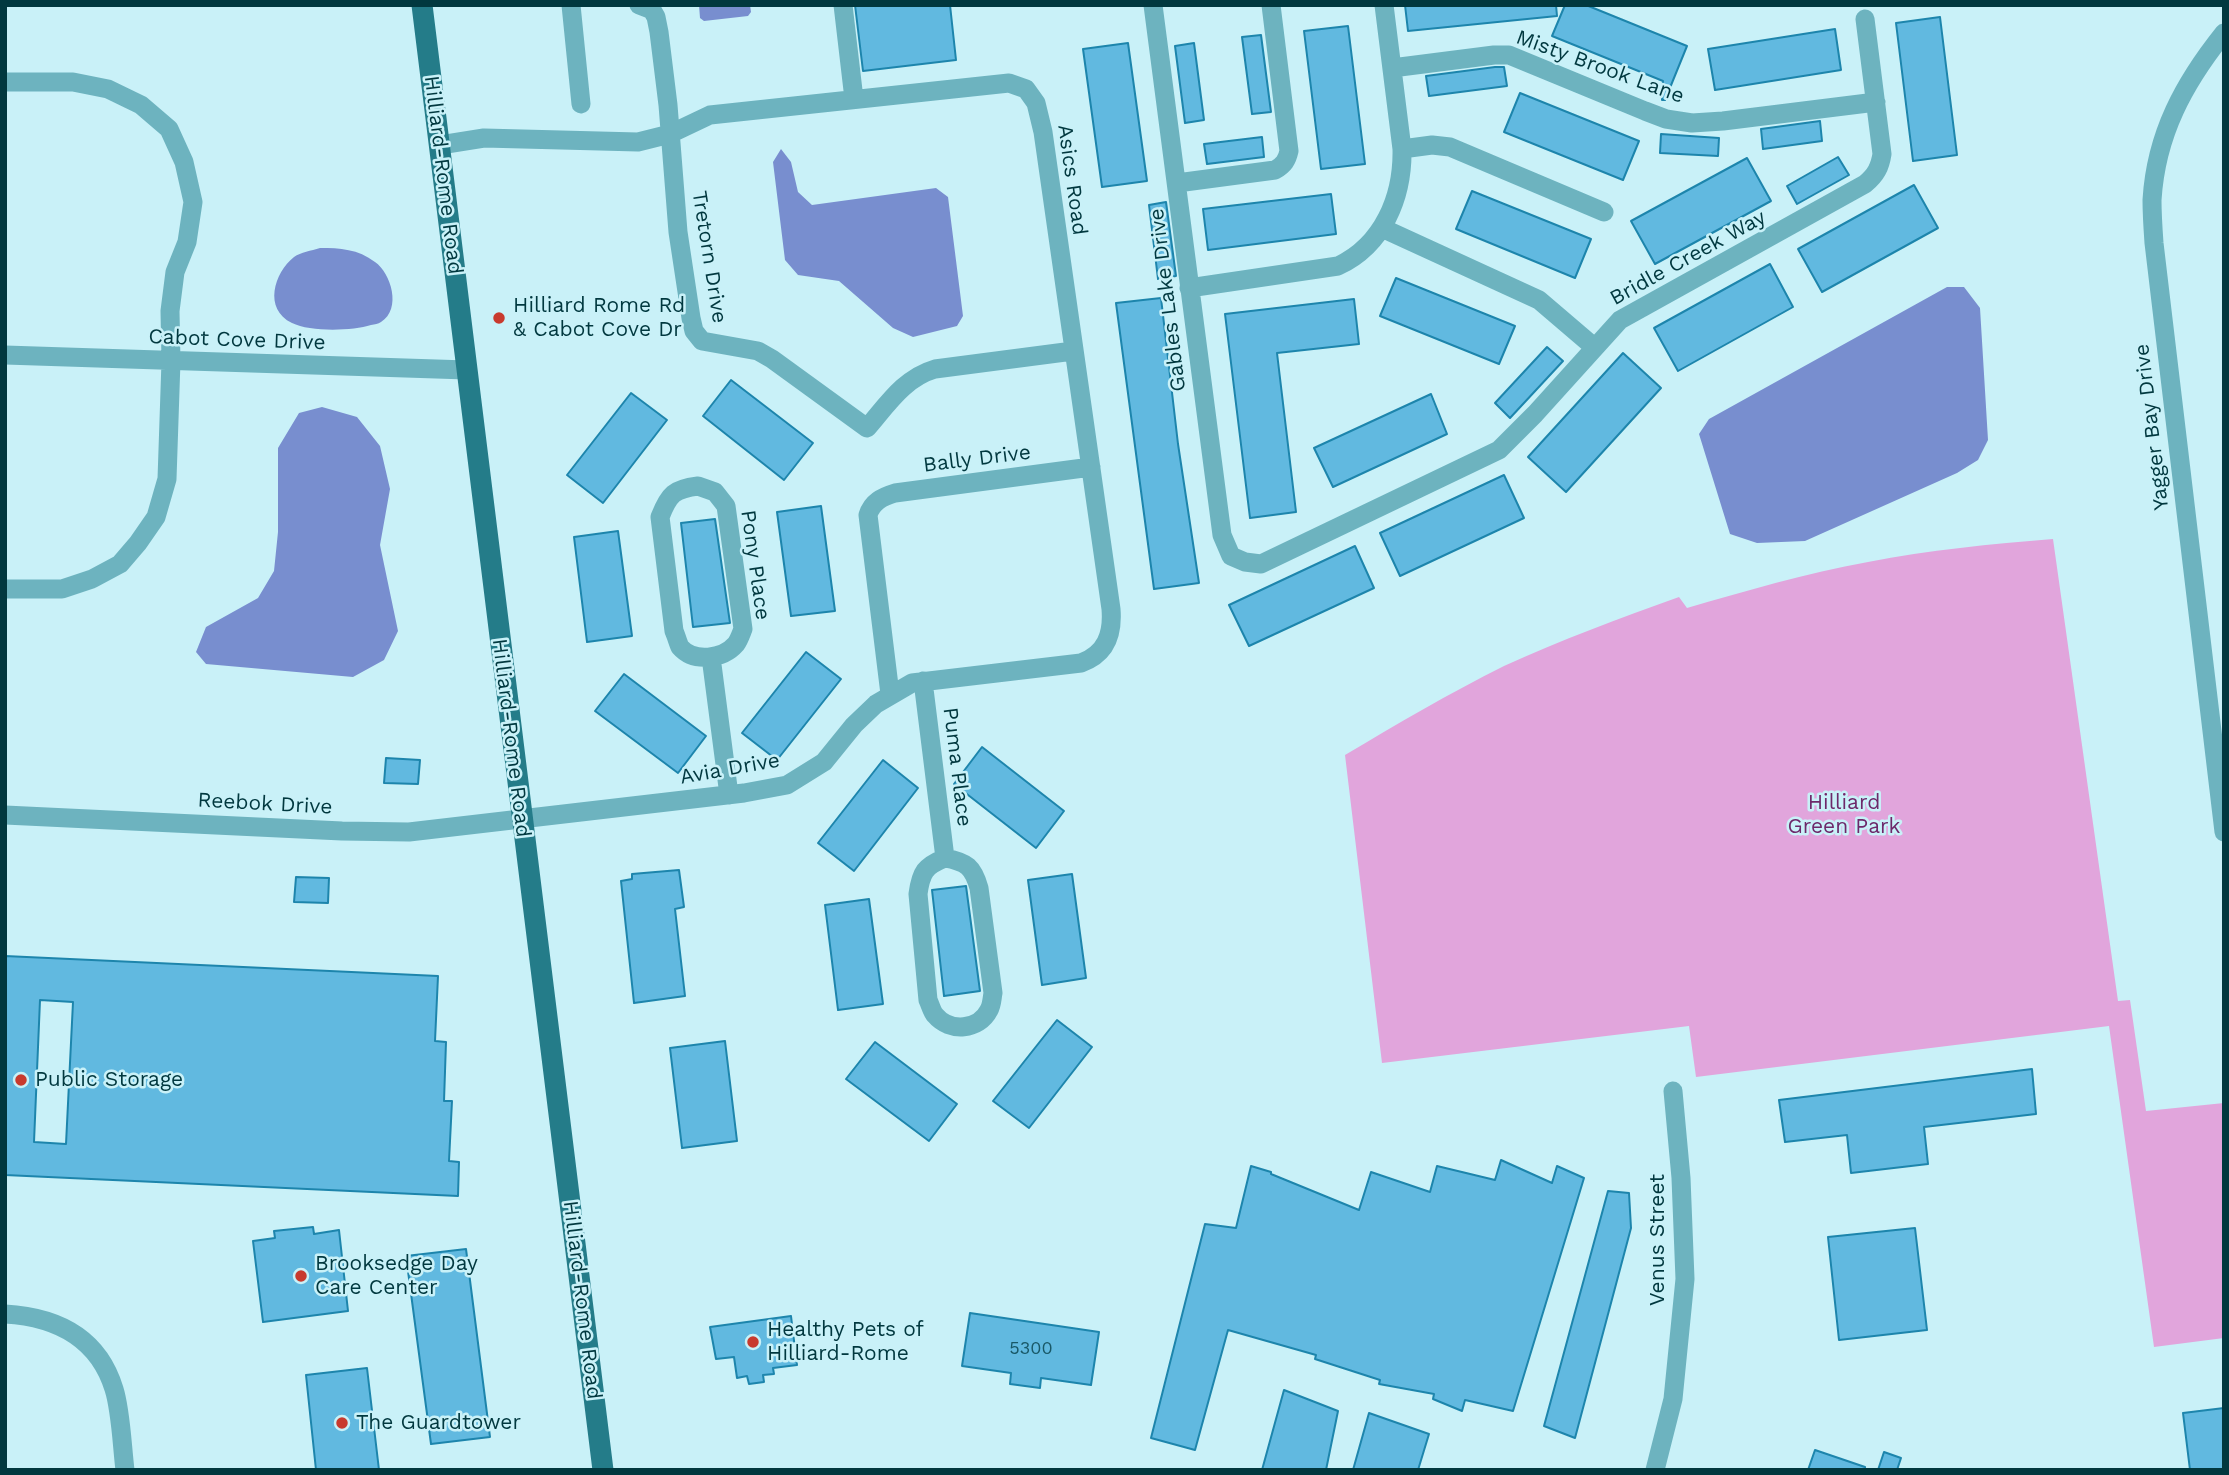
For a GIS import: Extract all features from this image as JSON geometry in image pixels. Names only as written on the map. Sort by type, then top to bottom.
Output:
[{"type":"main road","name":"Hilliard-Rome Road","points":[[422,5],[603,1470]]},
{"type":"street","points":[[571,5],[581,104]]},
{"type":"street","points":[[639,5],[652,10],[656,17],[670,134]]},
{"type":"street","points":[[843,5],[854,99]]},
{"type":"street","name":"Gables Lake Drive","points":[[1153,5],[1222,535],[1231,556],[1245,562],[1261,564]]},
{"type":"street","points":[[1177,183],[1275,170],[1283,165],[1287,158],[1289,151],[1271,5]]},
{"type":"street","points":[[1189,288],[1338,266],[1355,257],[1382,228],[1401,182],[1402,149],[1384,5]]},
{"type":"street","name":"Bridle Creek Way","points":[[1261,564],[1499,450],[1620,320],[1866,184],[1874,177],[1880,167],[1882,154],[1865,19]]},
{"type":"street","name":"Yagger Bay Drive","points":[[2224,33],[2192,75],[2172,113],[2159,155],[2152,199],[2154,243],[2224,832]]},
{"type":"street","name":"Misty Brook Lane","points":[[1392,68],[1509,55],[1665,119],[1692,122],[1876,102]]},
{"type":"street","points":[[5,82],[73,82],[108,89],[141,105],[169,129],[184,162],[192,202],[187,243],[176,272],[170,311],[167,479],[156,517],[120,564],[92,579],[62,589],[5,589]]},
{"type":"street","name":"Asics Road","points":[[440,145],[484,138],[638,142],[670,134],[710,115],[1009,83],[1026,89],[1036,103],[1044,132],[1113,624],[1110,636],[1098,653],[1081,663],[923,681],[912,683],[891,694]]},
{"type":"street","name":"Tretorn Drive","points":[[670,134],[678,232],[691,318],[694,331],[702,341],[765,355],[867,428],[906,384],[921,373],[1073,351]]},
{"type":"street","points":[[1402,149],[1432,145],[1450,147],[1604,212]]},
{"type":"street","points":[[1382,228],[1539,300],[1594,347]]},
{"type":"street","name":"Cabot Cove Drive","points":[[5,355],[467,370]]},
{"type":"street","name":"Bally Drive","points":[[891,694],[868,515],[871,506],[884,496],[895,493],[1091,467]]},
{"type":"street","name":"Pony Place","points":[[698,486],[715,492],[726,506],[743,629],[737,642],[726,653],[711,657],[694,656],[680,647],[674,631],[660,517],[666,500],[680,488],[698,486]]},
{"type":"street","points":[[711,657],[729,795]]},
{"type":"street","name":"Puma Place","points":[[923,681],[945,858]]},
{"type":"street","name":"Avia Drive","points":[[522,818],[729,795],[787,785],[824,762],[854,724],[891,694]]},
{"type":"street","name":"Reebok Drive","points":[[5,815],[409,832],[522,818]]},
{"type":"street","name":"Puma Place","points":[[945,858],[962,861],[974,872],[979,888],[993,993],[990,1009],[979,1021],[964,1027],[948,1025],[934,1015],[928,1000],[918,894],[920,877],[930,864],[945,858]]},
{"type":"street","name":"Venus Street","points":[[1655,1470],[1673,1399],[1685,1279],[1681,1178],[1673,1091]]},
{"type":"street","points":[[5,1314],[44,1319],[68,1330],[89,1346],[105,1367],[115,1391],[125,1470]]},
{"type":"green space","name":"Hilliard Green Park","points":[[2053,539],[2118,1001],[2130,1000],[2146,1111],[2224,1103],[2224,1338],[2154,1347],[2109,1026],[1696,1077],[1689,1026],[1382,1063],[1345,755],[1504,666],[1679,597],[1687,608],[1845,566],[1960,548]]},
{"type":"water","points":[[699,5],[750,5],[751,12],[748,16],[704,21],[700,18]]},
{"type":"water","points":[[781,149],[791,162],[798,192],[812,205],[936,188],[948,197],[963,316],[957,326],[913,337],[893,328],[839,281],[798,275],[785,260],[773,162]]},
{"type":"water","points":[[320,248],[355,252],[381,267],[389,282],[393,300],[391,309],[381,322],[331,330],[300,326],[283,317],[275,300],[281,272],[294,257]]},
{"type":"water","points":[[1947,287],[1964,287],[1980,308],[1988,440],[1978,460],[1957,473],[1805,541],[1757,543],[1730,534],[1699,434],[1709,419]]},
{"type":"water","points":[[322,407],[357,417],[380,446],[390,489],[380,545],[398,631],[384,660],[353,677],[206,664],[196,652],[206,627],[258,598],[274,571],[278,532],[278,448],[299,413]]},
{"type":"building","points":[[855,5],[950,5],[956,60],[863,71]]},
{"type":"building","points":[[1405,5],[1556,5],[1557,16],[1408,31]]},
{"type":"building","points":[[1565,5],[1586,5],[1687,46],[1665,100],[1662,100],[1663,81],[1552,36]]},
{"type":"building","points":[[1940,17],[1957,155],[1913,161],[1896,23]]},
{"type":"building","points":[[1348,26],[1365,164],[1321,169],[1304,31]]},
{"type":"building","points":[[1835,29],[1841,70],[1715,90],[1708,49]]},
{"type":"building","points":[[1261,35],[1271,112],[1252,114],[1242,37]]},
{"type":"building","points":[[1128,43],[1147,181],[1102,187],[1083,49]]},
{"type":"building","points":[[1194,43],[1204,120],[1185,123],[1175,46]]},
{"type":"building","points":[[1504,67],[1507,86],[1429,96],[1426,76]]},
{"type":"building","points":[[1520,93],[1639,141],[1623,180],[1504,132]]},
{"type":"building","points":[[1820,121],[1822,141],[1763,149],[1761,129]]},
{"type":"building","points":[[1661,134],[1719,138],[1718,156],[1660,153]]},
{"type":"building","points":[[1262,137],[1264,157],[1207,164],[1204,144]]},
{"type":"building","points":[[1838,157],[1849,175],[1797,204],[1787,186]]},
{"type":"building","points":[[1747,158],[1771,201],[1655,264],[1631,221]]},
{"type":"building","points":[[1914,185],[1938,228],[1822,292],[1798,249]]},
{"type":"building","points":[[1472,191],[1591,239],[1575,278],[1456,229]]},
{"type":"building","points":[[1331,194],[1336,234],[1208,250],[1203,209]]},
{"type":"building","points":[[1166,202],[1176,276],[1158,279],[1149,205]]},
{"type":"building","points":[[1770,264],[1793,307],[1678,371],[1654,328]]},
{"type":"building","points":[[1396,278],[1515,326],[1499,364],[1380,316]]},
{"type":"building","points":[[1161,298],[1178,444],[1199,583],[1154,589],[1116,303]]},
{"type":"building","points":[[1354,299],[1359,344],[1277,353],[1296,512],[1250,518],[1225,314]]},
{"type":"building","points":[[1547,347],[1563,361],[1510,418],[1495,403]]},
{"type":"building","points":[[1623,353],[1661,388],[1566,492],[1528,457]]},
{"type":"building","points":[[731,380],[813,443],[784,480],[703,416]]},
{"type":"building","points":[[631,393],[667,420],[603,503],[567,475]]},
{"type":"building","points":[[1431,394],[1447,434],[1333,487],[1314,448]]},
{"type":"building","points":[[1504,475],[1524,518],[1400,576],[1380,533]]},
{"type":"building","points":[[821,506],[835,611],[791,616],[777,512]]},
{"type":"building","points":[[715,519],[730,623],[693,627],[681,523]]},
{"type":"building","points":[[618,531],[632,636],[587,642],[574,537]]},
{"type":"building","points":[[1355,546],[1374,588],[1249,646],[1229,605]]},
{"type":"building","points":[[806,652],[841,679],[777,760],[742,733]]},
{"type":"building","points":[[624,674],[706,736],[678,773],[595,711]]},
{"type":"building","points":[[982,747],[1064,811],[1036,848],[954,784]]},
{"type":"building","points":[[386,758],[420,760],[418,784],[384,783]]},
{"type":"building","points":[[883,760],[918,788],[854,871],[818,843]]},
{"type":"building","points":[[679,870],[684,907],[675,909],[685,996],[634,1003],[621,881],[632,879],[632,874]]},
{"type":"building","points":[[1072,874],[1086,978],[1042,985],[1028,880]]},
{"type":"building","points":[[296,877],[329,878],[328,903],[294,902]]},
{"type":"building","points":[[966,886],[980,991],[944,996],[932,890]]},
{"type":"building","points":[[869,899],[883,1004],[838,1010],[825,905]]},
{"type":"building","points":[[5,956],[438,976],[435,1041],[446,1042],[444,1101],[452,1101],[449,1161],[459,1162],[458,1196],[5,1175]],"holes":[[[40,1000],[73,1002],[66,1144],[34,1142]]]},
{"type":"building","points":[[1057,1020],[1092,1047],[1029,1128],[993,1101]]},
{"type":"building","points":[[725,1041],[737,1141],[682,1148],[670,1048]]},
{"type":"building","points":[[875,1042],[957,1104],[929,1141],[846,1079]]},
{"type":"building","points":[[2032,1069],[2036,1114],[1924,1127],[1928,1164],[1851,1173],[1847,1135],[1785,1142],[1779,1100]]},
{"type":"building","points":[[1501,1160],[1552,1183],[1557,1166],[1584,1178],[1513,1411],[1465,1400],[1462,1411],[1433,1399],[1434,1394],[1379,1384],[1380,1380],[1315,1359],[1316,1355],[1228,1330],[1195,1450],[1151,1438],[1205,1224],[1236,1228],[1251,1166],[1359,1210],[1371,1172],[1430,1192],[1437,1166],[1495,1180]]},
{"type":"building","points":[[1608,1191],[1629,1193],[1631,1228],[1575,1438],[1544,1426]]},
{"type":"building","name":"Brooksedge Day Care Center","points":[[313,1227],[314,1234],[339,1230],[348,1311],[263,1322],[253,1241],[275,1238],[274,1231]]},
{"type":"building","points":[[1915,1228],[1927,1330],[1839,1340],[1828,1237]]},
{"type":"building","points":[[466,1249],[490,1437],[431,1444],[406,1256]]},
{"type":"building","points":[[970,1313],[1099,1332],[1091,1385],[1041,1378],[1040,1388],[1010,1384],[1011,1373],[962,1366]]},
{"type":"building","name":"Healthy Pets of Hilliard-Rome","points":[[791,1316],[797,1365],[773,1368],[774,1374],[763,1375],[764,1382],[749,1384],[747,1376],[737,1378],[734,1357],[716,1359],[710,1327]]},
{"type":"building","name":"The Guardtower","points":[[367,1368],[379,1470],[316,1470],[306,1375]]},
{"type":"building","points":[[1284,1390],[1338,1411],[1326,1470],[1262,1470]]},
{"type":"building","points":[[2224,1408],[2224,1470],[2190,1470],[2183,1413]]},
{"type":"building","points":[[1369,1413],[1429,1434],[1418,1470],[1353,1470]]},
{"type":"building","points":[[1815,1450],[1865,1467],[1865,1470],[1808,1470]]},
{"type":"building","points":[[1884,1452],[1901,1458],[1897,1470],[1878,1470]]},
{"type":"place","name":"Hilliard Rome Rd & Cabot Cove Dr","points":[[499,318]]},
{"type":"place","name":"Public Storage","points":[[21,1080]]},
{"type":"place","name":"Brooksedge Day Care Center","points":[[301,1276]]},
{"type":"place","name":"Healthy Pets of Hilliard-Rome","points":[[753,1342]]},
{"type":"place","name":"The Guardtower","points":[[342,1423]]}]
